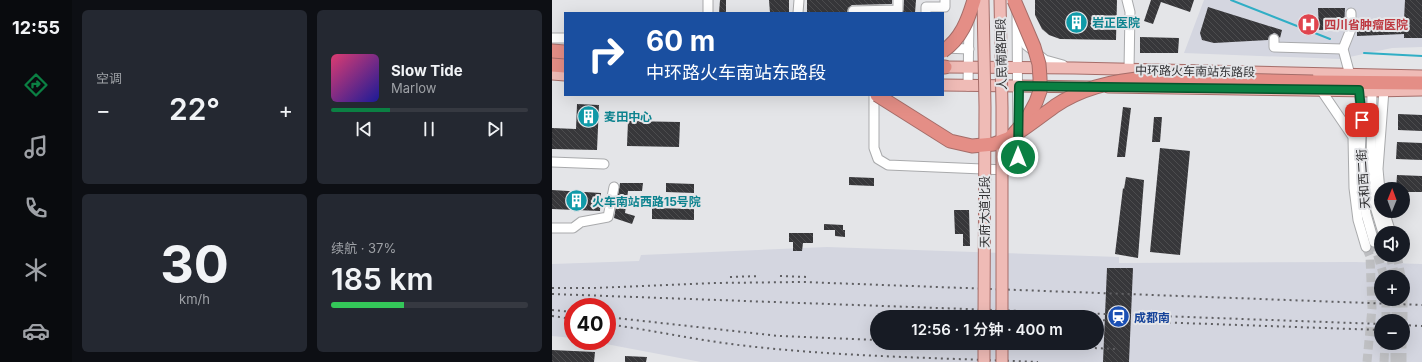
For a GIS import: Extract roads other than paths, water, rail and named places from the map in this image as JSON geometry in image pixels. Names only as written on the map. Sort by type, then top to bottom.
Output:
[{"type":"highway","points":[[944,50],[949,47],[958,37],[969,18],[974,0]]},
{"type":"highway","points":[[1010,138],[1027,119],[1040,91],[1039,64],[1034,47],[1014,0]]},
{"type":"highway","points":[[552,50],[564,51]]},
{"type":"highway","points":[[552,65],[564,66]]},
{"type":"highway","points":[[877,96],[950,141],[972,146],[994,144],[1010,138],[1056,105],[1076,94],[1101,85],[1126,80],[1149,78],[1317,86],[1422,83]]},
{"type":"main road","name":"人民南路四段","points":[[983,0],[985,107]]},
{"type":"main road","name":"人民南路四段","points":[[1000,0],[1002,108]]},
{"type":"main road","points":[[552,55],[564,55]]},
{"type":"main road","name":"中环路火车南站东路段","points":[[944,67],[1129,69],[1422,76]]},
{"type":"main road","points":[[552,74],[564,75]]},
{"type":"main road","name":"中环路火车南站东路段","points":[[944,85],[1317,86],[1359,90],[1422,90]]},
{"type":"main road","name":"天府大道北段","points":[[984,310],[985,107]]},
{"type":"main road","name":"天府大道北段","points":[[1002,108],[1002,310]]},
{"type":"main road","points":[[984,350],[984,362]]},
{"type":"main road","points":[[1002,350],[1002,362]]},
{"type":"street","points":[[708,0],[708,12]]},
{"type":"street","points":[[798,0],[798,12]]},
{"type":"street","points":[[853,11],[898,10],[898,0]]},
{"type":"street","points":[[926,7],[945,7],[945,0]]},
{"type":"street","points":[[968,86],[969,0]]},
{"type":"street","name":"人民南路四段","points":[[875,96],[874,148],[878,159],[888,165],[1006,170],[1015,166],[1018,157],[1019,86],[1017,0]]},
{"type":"street","points":[[1127,0],[1130,12],[1129,69]]},
{"type":"street","points":[[1350,75],[1343,49],[1351,29],[1352,12]]},
{"type":"street","points":[[1017,31],[1026,45],[1045,60],[1074,68]]},
{"type":"street","points":[[552,38],[564,38]]},
{"type":"street","points":[[1274,39],[1274,47],[1343,49]]},
{"type":"street","points":[[944,50],[969,49]]},
{"type":"street","name":"天和西二街","points":[[1317,86],[1353,137],[1354,188],[1358,220],[1370,245],[1362,184],[1360,155],[1362,120],[1359,90]]},
{"type":"street","points":[[1378,90],[1379,182]]},
{"type":"street","points":[[1378,90],[1371,173],[1373,200],[1381,226]]},
{"type":"street","points":[[552,162],[604,164]]},
{"type":"street","points":[[552,228],[573,228],[581,222],[608,217],[614,186]]},
{"type":"waterway","points":[[1231,0],[1330,39]]},
{"type":"waterway","points":[[1364,53],[1422,56]]},
{"type":"tunnel","points":[[1366,247],[1370,256],[1372,308],[1367,362]]},
{"type":"tunnel","points":[[1380,262],[1382,270]]},
{"type":"tunnel","points":[[1392,262],[1393,270]]},
{"type":"tunnel","points":[[1398,262],[1400,270]]},
{"type":"tunnel","points":[[1386,306],[1386,314]]},
{"type":"tunnel","points":[[1396,306],[1396,314]]},
{"type":"tunnel","points":[[1403,306],[1403,314]]},
{"type":"tunnel","points":[[1384,362],[1385,350]]},
{"type":"tunnel","points":[[1395,350],[1395,362]]},
{"type":"tunnel","points":[[1402,350],[1402,362]]},
{"type":"railway","points":[[730,277],[760,276]]},
{"type":"railway","points":[[780,276],[808,277]]},
{"type":"railway","points":[[552,288],[803,282],[1422,305]]},
{"type":"railway","points":[[552,294],[1374,324]]},
{"type":"railway","points":[[552,310],[564,311]]},
{"type":"railway","points":[[552,316],[564,318]]},
{"type":"railway","points":[[616,318],[779,336],[870,340]]},
{"type":"railway","points":[[1104,320],[1374,330]]},
{"type":"railway","points":[[616,325],[756,347],[862,355],[1038,362]]},
{"type":"railway","points":[[1410,325],[1422,326]]},
{"type":"railway","points":[[1104,348],[1117,349]]},
{"type":"place","name":"岩正医院","points":[[1077,22]]},
{"type":"place","name":"四川省肿瘤医院","points":[[1309,24]]},
{"type":"place","name":"麦田中心","points":[[588,116]]},
{"type":"place","name":"火车南站西路15号院","points":[[576,201]]},
{"type":"place","name":"成都南","points":[[1118,317]]}]
